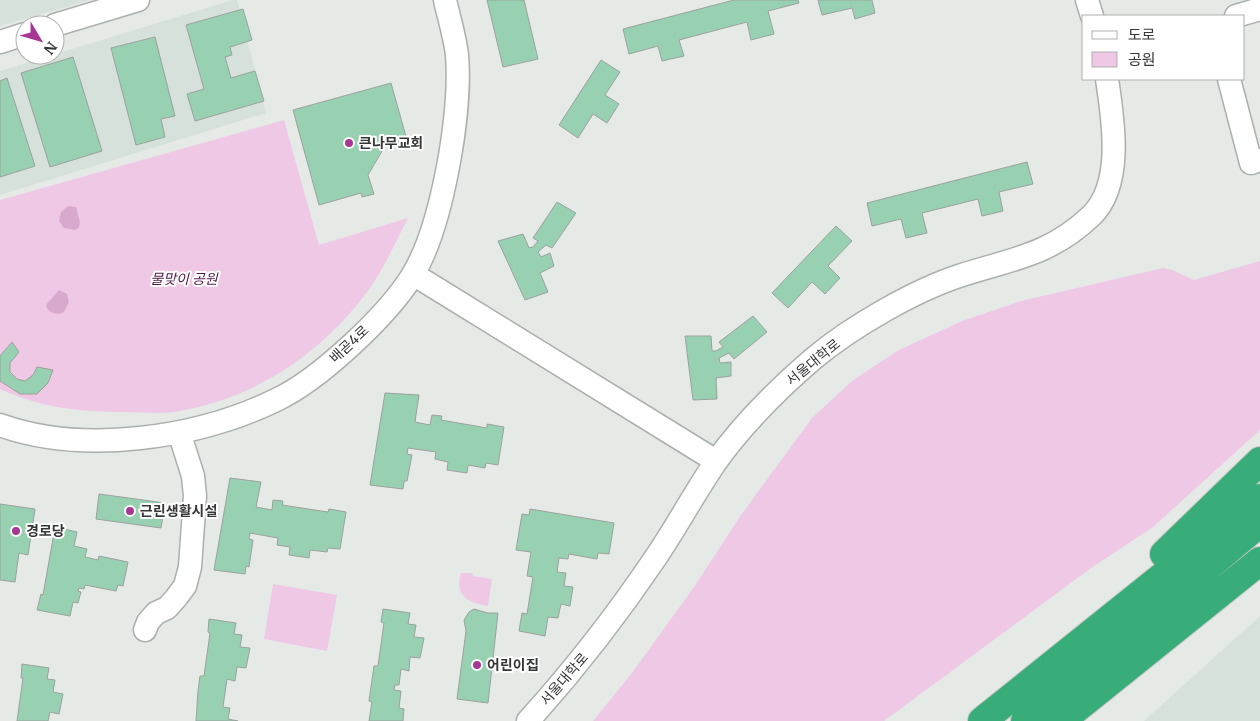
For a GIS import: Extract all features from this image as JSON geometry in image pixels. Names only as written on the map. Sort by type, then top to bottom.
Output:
[{"type":"highway","points":[[1030,683],[1260,461]]},
{"type":"highway","points":[[982,721],[1260,498]]},
{"type":"highway","points":[[1025,721],[1260,523]]},
{"type":"highway","points":[[1061,721],[1260,561]]},
{"type":"street","points":[[65,22],[138,0]]},
{"type":"street","name":"배곧4로","points":[[0,425],[19,432],[60,439],[116,439],[179,432],[244,414],[278,400],[306,382],[359,336],[390,304],[413,274],[434,221],[448,164],[457,109],[457,55],[445,0]]},
{"type":"street","points":[[1087,0],[1092,15]]},
{"type":"street","points":[[1239,15],[1260,9]]},
{"type":"street","points":[[0,42],[15,37]]},
{"type":"street","name":"서울대학로","points":[[528,721],[571,673],[615,617],[716,462],[761,408],[814,358],[864,324],[919,293],[961,275],[1036,254],[1092,215],[1108,191],[1113,160],[1113,125],[1107,80]]},
{"type":"street","points":[[1229,80],[1251,163],[1260,160]]},
{"type":"street","points":[[413,274],[716,462]]},
{"type":"street","points":[[145,630],[148,622],[156,613],[167,608],[176,598],[184,586],[190,567],[195,496],[193,476],[179,432]]},
{"type":"shaded area","points":[[0,0],[90,0],[38,15],[15,15],[15,22],[0,26]]},
{"type":"shaded area","points":[[237,0],[266,113],[0,195],[0,71],[20,65],[65,65],[65,51]]},
{"type":"shaded area","points":[[68,206],[76,207],[80,222],[79,227],[75,230],[64,228],[59,221],[61,212]]},
{"type":"shaded area","points":[[59,290],[67,294],[69,302],[64,312],[56,314],[51,312],[46,305]]},
{"type":"shaded area","points":[[1260,616],[1260,721],[1144,721]]},
{"type":"green space","name":"물맞이 공원","points":[[284,120],[319,245],[408,218],[370,288],[331,333],[284,370],[259,384],[204,406],[174,412],[108,412],[61,408],[31,401],[0,389],[0,200]]},
{"type":"green space","points":[[1260,261],[1260,430],[1153,527],[1091,568],[884,721],[593,721],[632,673],[694,587],[741,515],[812,418],[853,380],[899,350],[962,321],[1021,301],[1163,268],[1194,280]]},
{"type":"green space","points":[[461,573],[472,573],[473,576],[492,579],[488,606],[474,603],[464,597],[459,587]]},
{"type":"green space","points":[[273,584],[337,595],[327,651],[264,639]]},
{"type":"building","points":[[487,0],[524,0],[538,59],[503,67]]},
{"type":"building","points":[[734,0],[798,0],[799,3],[768,11],[774,34],[751,40],[747,22],[679,40],[684,56],[662,61],[658,46],[629,54],[623,29]]},
{"type":"building","points":[[818,0],[872,0],[875,13],[855,19],[852,8],[822,15]]},
{"type":"building","points":[[243,9],[252,40],[230,47],[232,55],[225,57],[231,78],[255,71],[264,101],[195,121],[187,94],[204,89],[186,25]]},
{"type":"building","points":[[155,37],[175,116],[161,119],[165,137],[136,145],[111,48]]},
{"type":"building","points":[[73,57],[102,151],[50,167],[21,73],[47,65],[65,65],[65,59]]},
{"type":"building","points":[[601,60],[620,72],[605,95],[619,104],[607,123],[593,114],[578,138],[559,125]]},
{"type":"building","points":[[7,78],[35,166],[0,177],[0,81]]},
{"type":"building","name":"큰나무교회","points":[[391,83],[407,140],[385,146],[368,175],[374,194],[362,197],[361,193],[319,205],[293,110]]},
{"type":"building","points":[[1027,162],[1033,184],[999,192],[1003,211],[982,216],[978,199],[922,213],[927,233],[906,238],[901,219],[872,226],[867,203]]},
{"type":"building","points":[[557,202],[576,213],[552,248],[546,245],[538,252],[541,257],[550,253],[554,266],[540,273],[548,292],[525,300],[498,241],[523,234],[529,248],[533,247],[538,241],[533,238]]},
{"type":"building","points":[[836,226],[852,241],[828,266],[840,278],[825,294],[812,282],[788,308],[772,293]]},
{"type":"building","points":[[753,316],[767,332],[734,359],[729,353],[719,358],[720,363],[731,362],[731,376],[716,378],[717,399],[693,400],[685,336],[711,336],[712,351],[716,351],[723,347],[719,342]]},
{"type":"building","points":[[12,342],[19,352],[10,363],[10,372],[17,379],[25,381],[33,375],[37,367],[53,370],[48,383],[37,394],[20,394],[0,381],[0,356]]},
{"type":"building","points":[[385,393],[419,395],[415,422],[430,425],[432,415],[442,416],[441,420],[487,428],[487,424],[504,427],[498,465],[486,463],[485,468],[468,465],[467,473],[447,470],[448,462],[435,459],[436,452],[408,448],[407,454],[412,455],[407,481],[404,481],[403,489],[370,485]]},
{"type":"building","points":[[230,478],[261,482],[256,507],[272,510],[273,500],[283,501],[282,505],[328,512],[329,509],[346,512],[340,549],[328,548],[327,552],[310,550],[309,558],[289,555],[290,547],[277,545],[278,538],[250,533],[249,539],[253,540],[249,567],[246,566],[245,574],[214,570]]},
{"type":"building","name":"근린생활시설","points":[[99,494],[165,503],[161,528],[96,519]]},
{"type":"building","name":"경로당","points":[[0,504],[35,509],[28,555],[19,553],[15,582],[0,580]]},
{"type":"building","points":[[530,509],[614,523],[609,554],[598,553],[597,559],[569,554],[568,559],[559,558],[557,572],[566,573],[564,586],[573,587],[570,606],[561,604],[558,618],[548,617],[545,636],[519,631],[522,613],[527,614],[533,577],[527,576],[531,552],[516,550],[522,514],[529,515]]},
{"type":"building","points":[[60,528],[77,532],[74,546],[87,549],[85,557],[98,560],[99,556],[128,562],[123,586],[118,585],[116,591],[85,585],[84,589],[79,588],[78,591],[81,592],[78,603],[73,602],[70,616],[37,610],[41,594],[43,595],[54,533],[59,534]]},
{"type":"building","points":[[383,609],[410,613],[408,624],[416,625],[414,637],[424,638],[420,658],[410,657],[409,671],[401,669],[399,685],[395,685],[394,690],[401,691],[399,708],[404,709],[403,721],[369,721],[372,702],[369,701],[374,666],[378,666],[384,623],[381,622]]},
{"type":"building","name":"어린이집","points":[[474,609],[488,613],[498,613],[488,703],[457,699],[466,631],[464,620],[469,612]]},
{"type":"building","points":[[209,619],[236,623],[234,634],[242,635],[240,647],[250,648],[246,668],[237,667],[235,681],[227,679],[223,707],[230,708],[228,719],[238,721],[196,721],[200,676],[204,676],[210,633],[208,632]]},
{"type":"building","points":[[22,664],[49,668],[47,679],[55,680],[53,692],[63,694],[59,714],[50,712],[48,721],[17,721],[23,678],[21,678]]},
{"type":"place","name":"큰나무교회","points":[[349,143]]},
{"type":"place","name":"근린생활시설","points":[[130,511]]},
{"type":"place","name":"경로당","points":[[16,531]]},
{"type":"place","name":"어린이집","points":[[477,665]]}]
